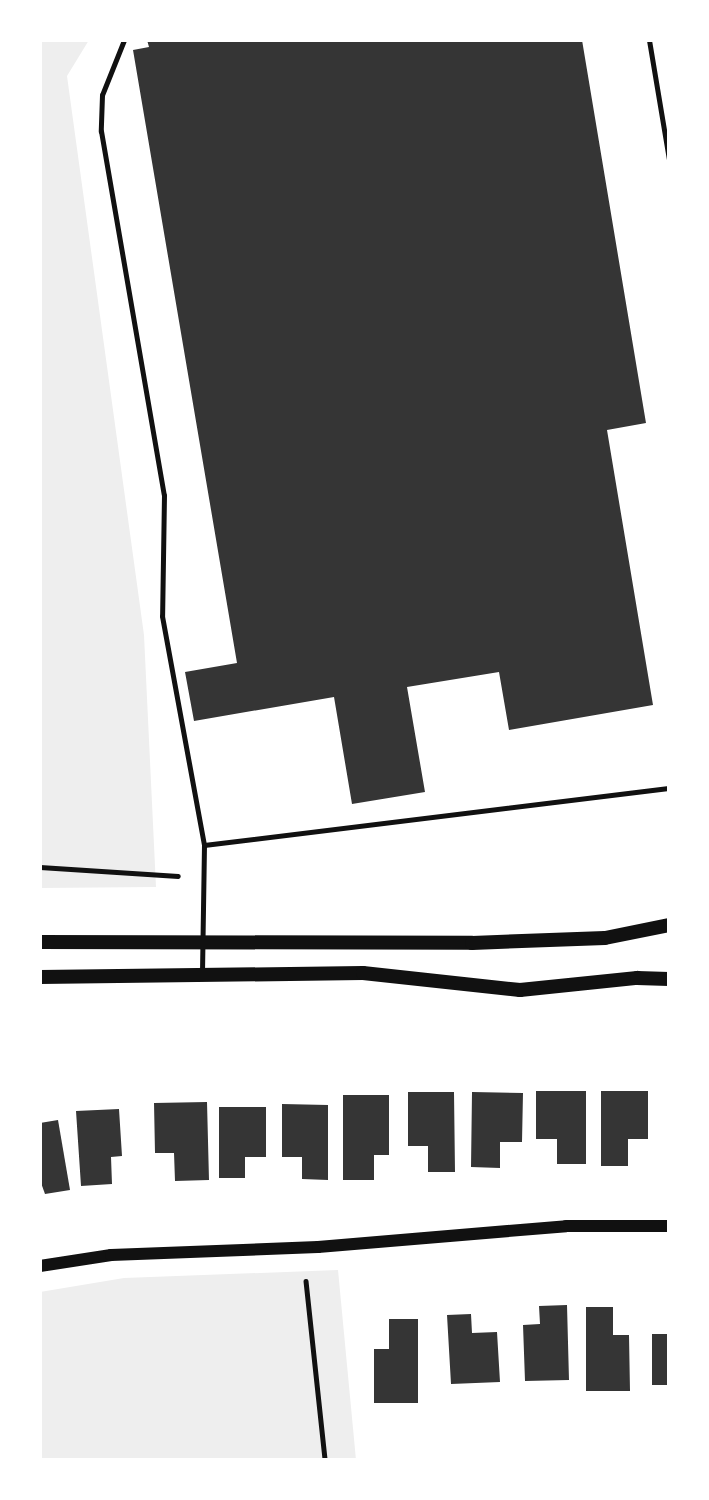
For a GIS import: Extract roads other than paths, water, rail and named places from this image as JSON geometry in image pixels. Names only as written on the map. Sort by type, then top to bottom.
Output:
[{"type":"main road","points":[[40,942],[494,942],[605,938],[669,925]]},
{"type":"main road","points":[[40,977],[363,973],[520,990],[637,978],[669,979]]},
{"type":"street","points":[[40,1266],[111,1255],[318,1247],[566,1226],[669,1226]]},
{"type":"lane","points":[[124,40],[102,95],[101,131],[164,495],[162,616],[204,845],[202,974]]},
{"type":"lane","points":[[649,40],[669,159]]},
{"type":"lane","points":[[204,845],[669,788]]}]
